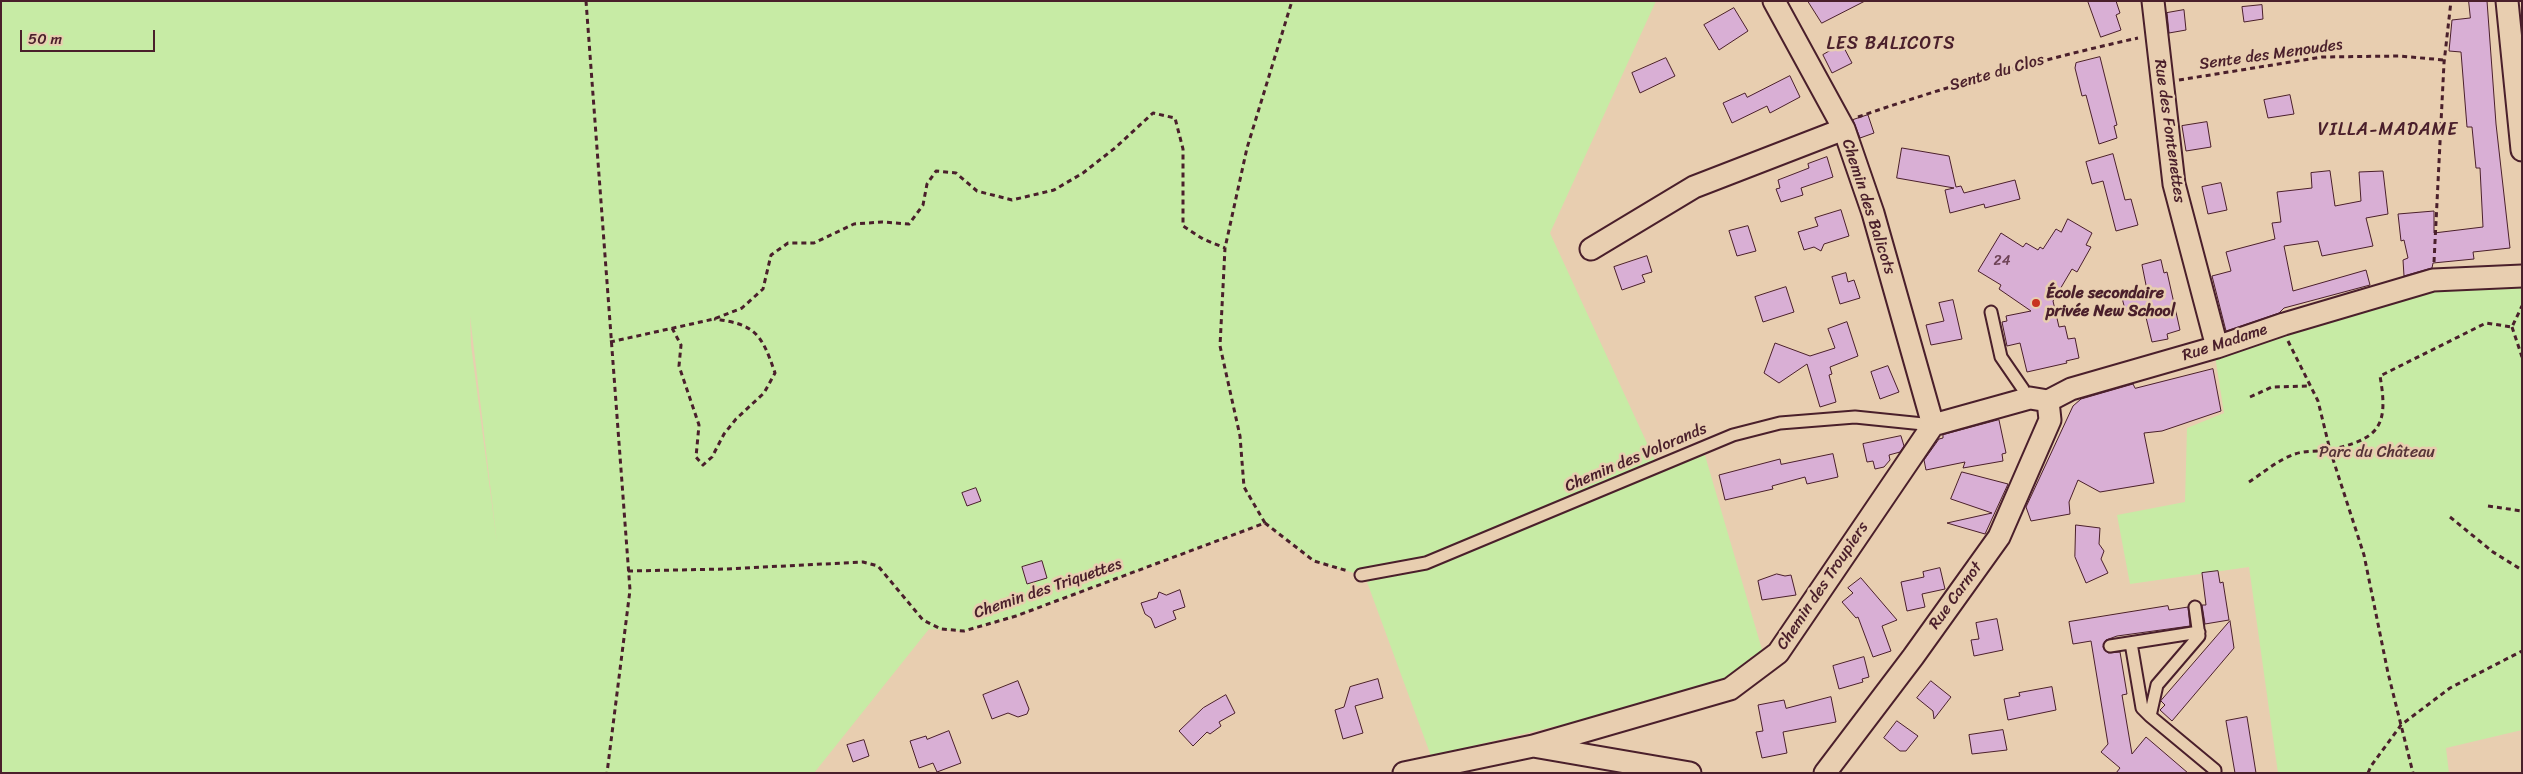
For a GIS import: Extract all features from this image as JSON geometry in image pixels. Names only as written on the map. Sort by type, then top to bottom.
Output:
[{"type":"street","name":"Chemin des Balicots","points":[[1774,1],[1842,126],[1873,213],[1933,424]]},
{"type":"street","name":"Rue des Fontenettes","points":[[2154,1],[2156,34],[2174,184],[2217,347]]},
{"type":"street","points":[[2507,1],[2522,150]]},
{"type":"street","points":[[1591,249],[1694,187],[1842,126]]},
{"type":"street","name":"Rue Madame","points":[[2048,402],[2071,389],[2217,347],[2282,325],[2433,280],[2522,276]]},
{"type":"street","points":[[1933,424],[2030,398],[2048,402]]},
{"type":"street","name":"Rue Carnot","points":[[1825,773],[1913,657],[1999,538],[2050,420],[2048,402]]},
{"type":"street","name":"Chemin des Troupiers","points":[[1404,773],[1533,746],[1730,689],[1778,653],[1933,424]]},
{"type":"street","points":[[1533,746],[1690,773]]},
{"type":"lane","points":[[1991,312],[2001,357],[2023,389],[2026,399]]},
{"type":"lane","name":"Chemin des Volorands","points":[[1360,575],[1426,563],[1733,435],[1780,423],[1855,417],[1933,424]]},
{"type":"lane","points":[[2150,716],[2157,684],[2199,636],[2195,607]]},
{"type":"lane","points":[[2110,646],[2199,632]]},
{"type":"lane","points":[[2131,643],[2142,708],[2215,770],[2215,773]]},
{"type":"path","points":[[586,1],[630,590],[607,773]]},
{"type":"path","points":[[1292,1],[1247,148],[1225,248],[1220,346],[1240,436],[1244,486],[1265,523],[1314,561],[1360,575]]},
{"type":"path","points":[[2433,280],[2444,60],[2451,1]]},
{"type":"path","name":"Sente du Clos","points":[[1842,126],[1922,95],[2053,56],[2156,34]]},
{"type":"path","name":"Sente des Menoudes","points":[[2162,83],[2322,58],[2399,56],[2444,60]]},
{"type":"path","points":[[610,342],[714,319],[742,308],[763,289],[771,255],[788,243],[814,243],[854,224],[882,222],[909,224],[923,205],[927,184],[936,171],[956,173],[977,191],[1012,200],[1054,190],[1083,173],[1115,148],[1153,113],[1175,118],[1183,149],[1184,226],[1203,239],[1225,248]]},
{"type":"path","points":[[2522,306],[2512,327],[2522,357]]},
{"type":"path","points":[[671,328],[681,345],[679,366],[699,426],[696,457],[703,465],[712,457],[724,434],[736,419],[764,393],[775,373],[767,350],[755,333],[738,322],[714,319]]},
{"type":"path","points":[[2249,482],[2295,454],[2330,450],[2369,437],[2378,428],[2384,401],[2380,376],[2486,323],[2512,327]]},
{"type":"path","points":[[2282,325],[2309,386],[2318,401],[2330,450],[2364,555],[2413,773]]},
{"type":"path","points":[[2250,397],[2272,387],[2309,386]]},
{"type":"path","points":[[2488,506],[2522,511]]},
{"type":"path","points":[[2450,517],[2522,570]]},
{"type":"path","name":"Chemin des Triquettes","points":[[628,571],[725,569],[862,562],[878,566],[923,620],[941,629],[964,631],[1016,616],[1265,523]]},
{"type":"path","points":[[2368,773],[2401,724],[2450,688],[2522,651]]},
{"type":"green space","points":[[1,1],[1656,1],[1550,233],[1658,467],[1433,560],[1361,575],[1314,561],[1264,523],[1016,616],[964,631],[929,629],[814,773],[1,773]],"holes":[[[470,316],[497,543],[471,345]]]},
{"type":"green space","name":"Parc du Château","points":[[2522,276],[2522,730],[2446,748],[2449,773],[2278,773],[2249,567],[2130,584],[2117,515],[2185,502],[2187,428],[2224,413],[2215,356],[2433,280]]},
{"type":"green space","points":[[1704,452],[1763,653],[1750,657],[1750,664],[1730,681],[1564,730],[1556,726],[1431,756],[1367,582],[1432,565]]},
{"type":"building","points":[[1808,1],[1865,1],[1822,23]]},
{"type":"building","points":[[2088,1],[2116,1],[2120,13],[2116,15],[2121,30],[2101,37]]},
{"type":"building","points":[[2469,1],[2487,1],[2496,124],[2510,248],[2473,252],[2474,259],[2433,263],[2432,268],[2404,276],[2403,260],[2408,258],[2404,240],[2401,241],[2398,214],[2434,211],[2434,233],[2483,227],[2480,168],[2476,168],[2472,127],[2467,127],[2461,52],[2449,51],[2452,20],[2470,18]]},
{"type":"building","points":[[2262,5],[2263,19],[2244,22],[2242,7]]},
{"type":"building","points":[[1734,8],[1748,31],[1719,50],[1704,25]]},
{"type":"building","points":[[2184,10],[2186,30],[2169,33],[2167,13]]},
{"type":"building","points":[[1842,44],[1852,63],[1832,73],[1823,55]]},
{"type":"building","points":[[2100,57],[2117,125],[2114,126],[2117,138],[2099,144],[2086,95],[2082,96],[2075,68],[2076,63]]},
{"type":"building","points":[[1666,58],[1675,76],[1640,93],[1632,73]]},
{"type":"building","points":[[1790,76],[1800,97],[1770,113],[1767,106],[1732,123],[1723,103],[1745,93],[1747,97]]},
{"type":"building","points":[[2290,95],[2294,114],[2268,118],[2264,100]]},
{"type":"building","points":[[1868,115],[1874,133],[1860,138],[1853,120]]},
{"type":"building","points":[[2207,122],[2211,147],[2186,151],[2182,126]]},
{"type":"building","points":[[1902,148],[1949,156],[1956,187],[1961,186],[1964,193],[2015,180],[2020,199],[1985,208],[1984,204],[1950,213],[1945,190],[1954,188],[1897,178]]},
{"type":"building","points":[[2113,154],[2125,200],[2131,199],[2138,225],[2116,231],[2103,181],[2092,184],[2086,162]]},
{"type":"building","points":[[1827,157],[1833,177],[1801,188],[1803,195],[1781,202],[1776,189],[1780,188],[1778,180],[1809,168],[1808,164]]},
{"type":"building","points":[[2330,171],[2335,206],[2361,201],[2359,172],[2383,171],[2388,214],[2366,218],[2373,246],[2322,256],[2318,241],[2284,246],[2293,291],[2366,270],[2370,285],[2284,308],[2279,313],[2226,331],[2212,276],[2231,271],[2226,252],[2275,239],[2272,223],[2281,222],[2277,192],[2312,188],[2311,173]]},
{"type":"building","points":[[2221,183],[2227,210],[2208,214],[2202,187]]},
{"type":"building","points":[[1841,210],[1849,236],[1824,244],[1821,251],[1814,247],[1804,250],[1798,232],[1818,226],[1815,218]]},
{"type":"building","points":[[2068,219],[2092,233],[2086,245],[2091,247],[2077,272],[2072,269],[2053,301],[2059,327],[2065,326],[2068,339],[2075,338],[2079,358],[2066,361],[2067,363],[2027,372],[2020,343],[2007,346],[2002,322],[2007,321],[2006,316],[2031,311],[1999,289],[2001,285],[1978,271],[2001,233],[2023,247],[2026,243],[2038,250],[2040,247],[2043,249],[2056,229],[2061,232]]},
{"type":"building","points":[[1748,226],[1756,251],[1737,256],[1729,231]]},
{"type":"building","points":[[1647,256],[1652,272],[1642,275],[1645,282],[1622,290],[1614,267]]},
{"type":"building","points":[[2161,260],[2164,273],[2167,272],[2180,330],[2167,334],[2168,339],[2152,342],[2144,309],[2126,313],[2122,298],[2145,293],[2147,290],[2142,265]]},
{"type":"building","points":[[1846,273],[1848,282],[1854,280],[1860,298],[1840,304],[1832,277]]},
{"type":"building","points":[[1786,287],[1794,312],[1763,322],[1755,297]]},
{"type":"building","points":[[1953,300],[1962,339],[1931,345],[1926,325],[1944,321],[1939,303]]},
{"type":"building","points":[[1847,322],[1858,356],[1830,367],[1832,374],[1829,375],[1836,402],[1820,407],[1807,364],[1779,383],[1764,373],[1775,343],[1810,356],[1835,348],[1828,329]]},
{"type":"building","points":[[1888,366],[1899,392],[1880,399],[1871,372]]},
{"type":"building","points":[[2213,369],[2221,411],[2162,431],[2144,433],[2154,483],[2100,492],[2078,480],[2069,502],[2070,514],[2031,521],[2026,507],[2073,406],[2081,399],[2133,384],[2135,388]]},
{"type":"building","points":[[1999,420],[2006,453],[2002,454],[2003,461],[1963,468],[1965,462],[1926,470],[1924,460],[1939,439],[1943,438],[1943,435]]},
{"type":"building","points":[[1901,436],[1904,446],[1900,452],[1889,455],[1890,460],[1884,467],[1875,469],[1873,461],[1867,462],[1863,444]]},
{"type":"building","points":[[1833,454],[1838,477],[1807,484],[1805,477],[1772,486],[1773,489],[1725,500],[1719,475],[1780,459],[1781,464]]},
{"type":"building","points":[[1962,472],[2008,484],[1985,534],[1947,523],[1992,513],[1951,499]]},
{"type":"building","points":[[976,488],[981,501],[967,506],[962,493]]},
{"type":"building","points":[[2076,525],[2100,528],[2099,544],[2104,551],[2101,559],[2108,573],[2086,583],[2075,557]]},
{"type":"building","points":[[1042,561],[1047,578],[1027,584],[1022,567]]},
{"type":"building","points":[[1940,568],[1945,589],[1922,594],[1925,607],[1907,611],[1901,582],[1924,577],[1923,572]]},
{"type":"building","points":[[2218,571],[2220,583],[2223,582],[2229,620],[2205,624],[2202,605],[2206,605],[2202,573]]},
{"type":"building","points":[[1777,574],[1791,575],[1796,595],[1762,600],[1758,581]]},
{"type":"building","points":[[1861,578],[1897,620],[1882,626],[1891,651],[1873,657],[1858,617],[1856,618],[1842,602],[1853,593],[1848,588]]},
{"type":"building","points":[[1180,590],[1185,607],[1173,611],[1176,619],[1155,628],[1151,618],[1145,614],[1141,603],[1157,598],[1159,592],[1166,595]]},
{"type":"building","points":[[2168,606],[2169,610],[2188,607],[2190,626],[2117,636],[2106,640],[2103,647],[2108,653],[2120,652],[2127,694],[2122,695],[2132,754],[2146,737],[2188,773],[2116,773],[2120,768],[2101,752],[2108,744],[2091,641],[2073,644],[2069,622]]},
{"type":"building","points":[[1997,619],[2003,650],[1974,656],[1971,640],[1979,639],[1976,623]]},
{"type":"building","points":[[2230,621],[2234,648],[2172,721],[2160,710],[2165,705],[2161,701]]},
{"type":"building","points":[[1864,657],[1869,677],[1862,679],[1863,682],[1839,689],[1833,666]]},
{"type":"building","points":[[1378,679],[1383,698],[1355,706],[1363,733],[1343,739],[1335,710],[1344,707],[1350,687]]},
{"type":"building","points":[[1018,681],[1029,709],[1027,714],[1018,717],[1008,713],[992,719],[983,695]]},
{"type":"building","points":[[1931,681],[1951,697],[1934,719],[1933,711],[1917,698]]},
{"type":"building","points":[[2052,687],[2056,710],[2008,720],[2004,699],[2020,696],[2019,693]]},
{"type":"building","points":[[1226,695],[1235,713],[1219,722],[1221,726],[1210,734],[1207,732],[1193,746],[1179,731],[1203,708]]},
{"type":"building","points":[[1831,697],[1836,722],[1783,732],[1787,753],[1762,758],[1756,732],[1763,731],[1758,705],[1784,700],[1786,708]]},
{"type":"building","points":[[2247,717],[2256,773],[2235,773],[2226,721]]},
{"type":"building","points":[[1897,721],[1918,736],[1906,751],[1900,751],[1884,738]]},
{"type":"building","points":[[2003,730],[2007,750],[1972,754],[1969,735]]},
{"type":"building","points":[[949,731],[961,763],[937,772],[933,763],[919,768],[910,741],[926,736],[927,739]]},
{"type":"building","points":[[864,740],[869,756],[853,762],[847,745]]},
{"type":"place","name":"École secondaire privée New School","points":[[2036,303]]},
{"type":"district","name":"LES BALICOTS","points":[[1891,44]]},
{"type":"district","name":"VILLA-MADAME","points":[[2388,130]]}]
